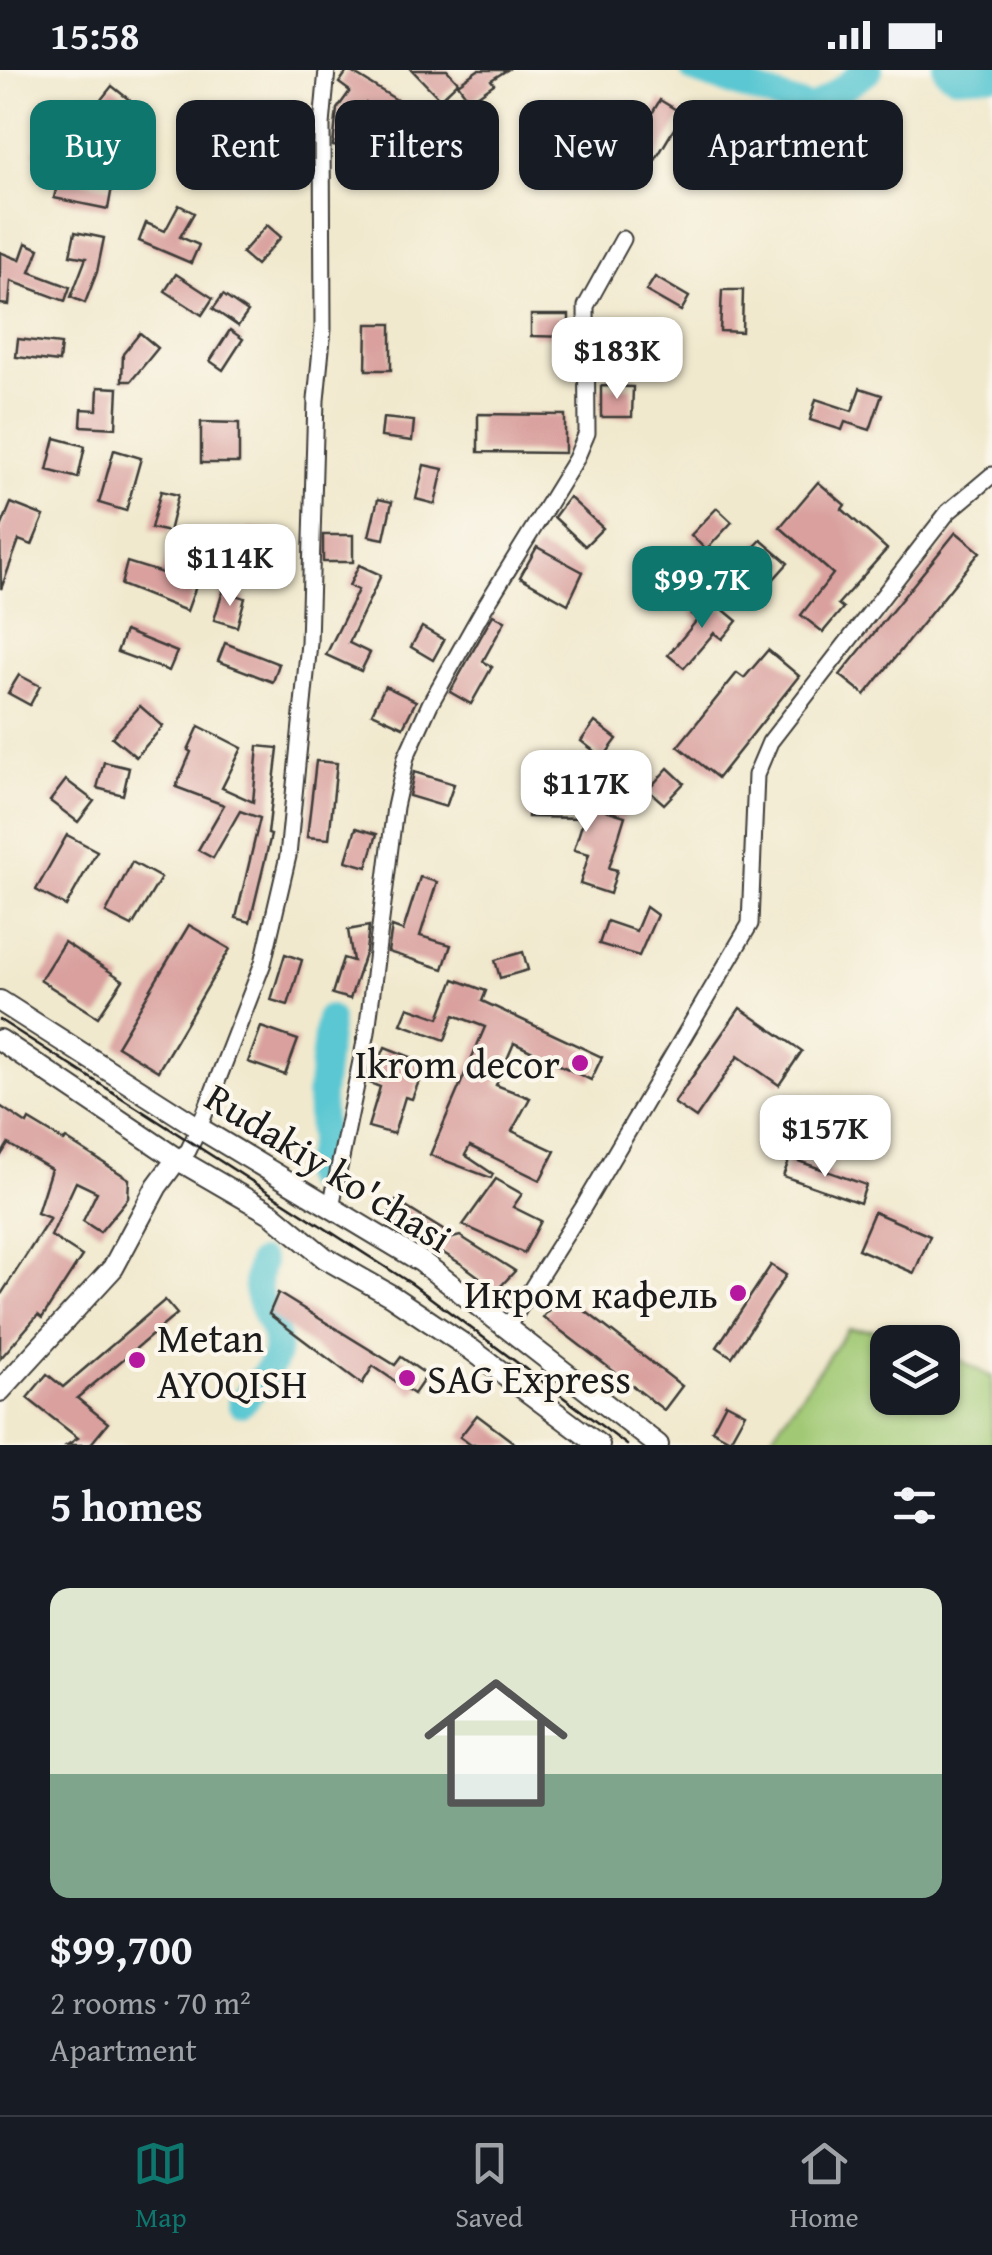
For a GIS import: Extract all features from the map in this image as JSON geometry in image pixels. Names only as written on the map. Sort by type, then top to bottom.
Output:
[{"type":"main road","name":"Rudakiy ko'chasi","points":[[0,1001],[199,1128],[422,1262],[658,1445]]},
{"type":"main road","name":"Rudakiy ko'chasi","points":[[0,1040],[177,1160],[272,1214],[325,1258],[472,1350],[598,1445]]},
{"type":"main road","points":[[1,1389],[112,1268],[157,1186],[177,1160]]},
{"type":"street","points":[[177,1160],[188,1150],[199,1128],[263,964],[288,856],[309,643],[316,400],[324,329],[322,126],[326,70]]},
{"type":"street","points":[[331,1207],[367,1032],[395,807],[406,757],[438,688],[588,433],[586,306],[623,239]]},
{"type":"street","points":[[508,1326],[584,1206],[750,924],[756,775],[770,742],[948,512],[992,476]]},
{"type":"green space","points":[[848,1329],[870,1330],[870,1415],[960,1415],[960,1360],[992,1377],[992,1445],[765,1445]]},
{"type":"building","points":[[348,70],[397,100],[344,100],[350,91],[339,83]]},
{"type":"building","points":[[412,70],[447,70],[458,82],[440,99]]},
{"type":"building","points":[[478,70],[507,70],[471,100],[458,84]]},
{"type":"building","points":[[112,86],[130,100],[101,100]]},
{"type":"building","points":[[660,100],[673,108],[673,131],[653,164],[653,112]]},
{"type":"building","points":[[56,190],[111,190],[108,209],[54,198]]},
{"type":"building","points":[[179,205],[194,213],[180,237],[199,245],[191,263],[139,241],[146,223],[165,231]]},
{"type":"building","points":[[267,225],[281,237],[256,265],[242,253]]},
{"type":"building","points":[[75,232],[104,238],[85,303],[71,297],[86,258],[70,255]]},
{"type":"building","points":[[26,243],[39,249],[30,272],[70,287],[65,301],[11,281],[9,305],[0,304],[0,252],[20,260]]},
{"type":"building","points":[[176,274],[213,298],[202,315],[165,291]]},
{"type":"building","points":[[655,277],[689,297],[681,311],[646,291]]},
{"type":"building","points":[[722,290],[743,290],[742,332],[720,331]]},
{"type":"building","points":[[223,295],[248,312],[238,326],[213,309]]},
{"type":"building","points":[[531,315],[569,315],[569,337],[531,336]]},
{"type":"building","points":[[367,324],[391,324],[391,370],[366,370]]},
{"type":"building","points":[[230,330],[243,339],[223,370],[210,361]]},
{"type":"building","points":[[140,333],[158,348],[131,381],[122,381],[123,354]]},
{"type":"building","points":[[18,339],[61,344],[59,362],[16,357]]},
{"type":"building","points":[[601,386],[633,387],[632,417],[601,417]]},
{"type":"building","points":[[98,387],[118,388],[116,428],[81,426],[82,409],[97,410]]},
{"type":"building","points":[[860,388],[882,395],[870,430],[845,422],[842,430],[810,420],[816,399],[852,411]]},
{"type":"building","points":[[478,414],[565,415],[565,453],[478,452]]},
{"type":"building","points":[[383,418],[414,421],[412,441],[381,437]]},
{"type":"building","points":[[201,422],[239,423],[239,463],[201,463]]},
{"type":"building","points":[[55,438],[85,446],[78,478],[47,470]]},
{"type":"building","points":[[114,450],[141,458],[126,511],[99,503]]},
{"type":"building","points":[[424,465],[443,469],[435,504],[416,499]]},
{"type":"building","points":[[818,482],[887,549],[838,604],[843,608],[823,632],[801,615],[833,574],[780,527]]},
{"type":"building","points":[[161,491],[178,495],[169,532],[151,528]]},
{"type":"building","points":[[569,497],[603,528],[585,546],[554,517]]},
{"type":"building","points":[[378,499],[392,502],[384,539],[369,536]]},
{"type":"building","points":[[11,503],[44,516],[32,545],[19,540],[1,589],[0,530]]},
{"type":"building","points":[[717,508],[732,522],[706,550],[691,535]]},
{"type":"building","points":[[249,529],[274,531],[271,564],[244,562],[240,570],[202,556],[209,538],[248,552]]},
{"type":"building","points":[[956,532],[980,552],[865,695],[840,675]]},
{"type":"building","points":[[323,535],[353,535],[353,562],[323,562]]},
{"type":"building","points":[[761,540],[788,563],[771,582],[744,558]]},
{"type":"building","points":[[171,547],[209,561],[187,611],[121,585],[127,562],[162,573]]},
{"type":"building","points":[[537,547],[583,572],[568,604],[520,577]]},
{"type":"building","points":[[359,565],[381,575],[349,643],[370,653],[361,671],[326,655],[358,590],[349,586]]},
{"type":"building","points":[[223,591],[245,598],[237,627],[214,620]]},
{"type":"building","points":[[707,596],[737,621],[722,639],[714,633],[684,668],[668,655],[698,619],[691,614]]},
{"type":"building","points":[[493,615],[505,621],[483,661],[492,667],[471,704],[450,692]]},
{"type":"building","points":[[422,627],[444,640],[433,660],[411,647]]},
{"type":"building","points":[[125,631],[177,652],[169,671],[117,652]]},
{"type":"building","points":[[225,643],[279,664],[273,682],[218,661]]},
{"type":"building","points":[[768,650],[799,676],[718,778],[678,746],[737,673],[744,678]]},
{"type":"building","points":[[19,675],[40,686],[30,705],[8,693]]},
{"type":"building","points":[[385,686],[416,701],[403,727],[372,713]]},
{"type":"building","points":[[140,706],[163,726],[136,757],[112,737]]},
{"type":"building","points":[[595,722],[617,739],[603,758],[581,741]]},
{"type":"building","points":[[199,726],[242,748],[222,788],[253,802],[258,746],[278,748],[268,834],[271,835],[250,922],[236,918],[260,818],[240,811],[213,858],[198,850],[224,805],[176,787]]},
{"type":"building","points":[[316,761],[337,763],[329,839],[307,837]]},
{"type":"building","points":[[104,762],[129,768],[123,795],[97,788]]},
{"type":"building","points":[[668,768],[684,783],[664,804],[648,790]]},
{"type":"building","points":[[414,772],[454,784],[446,807],[409,796]]},
{"type":"building","points":[[66,780],[94,801],[78,822],[50,801]]},
{"type":"building","points":[[528,795],[573,796],[573,800],[625,816],[609,868],[617,870],[610,894],[580,884],[589,854],[574,850],[584,818],[528,817]]},
{"type":"building","points":[[356,828],[377,834],[367,867],[346,861]]},
{"type":"building","points":[[67,835],[97,851],[66,906],[36,890]]},
{"type":"building","points":[[132,862],[161,878],[132,926],[106,913]]},
{"type":"building","points":[[420,877],[437,882],[420,936],[451,945],[443,969],[388,952],[392,927],[403,931]]},
{"type":"building","points":[[646,907],[657,915],[639,956],[599,944],[607,921],[636,931]]},
{"type":"building","points":[[189,925],[230,949],[158,1071],[117,1046]]},
{"type":"building","points":[[369,926],[366,951],[350,999],[332,994],[343,958],[353,961],[348,930]]},
{"type":"building","points":[[64,942],[123,980],[98,1017],[40,980]]},
{"type":"building","points":[[523,952],[528,970],[500,978],[495,960]]},
{"type":"building","points":[[285,954],[302,960],[288,1005],[271,1000]]},
{"type":"building","points":[[454,979],[486,991],[482,1001],[602,1057],[591,1080],[514,1043],[496,1085],[530,1098],[512,1131],[555,1151],[540,1180],[470,1146],[465,1155],[493,1174],[491,1178],[430,1155],[485,1027],[454,1015],[445,1040],[401,1024],[408,1007],[439,1018]]},
{"type":"building","points":[[740,1008],[802,1051],[779,1085],[738,1056],[696,1118],[674,1103]]},
{"type":"building","points":[[261,1027],[298,1040],[285,1075],[248,1062]]},
{"type":"building","points":[[385,1047],[426,1063],[412,1099],[405,1097],[394,1134],[368,1127],[380,1087],[370,1083]]},
{"type":"building","points":[[0,1106],[27,1124],[29,1120],[66,1139],[129,1179],[128,1198],[100,1232],[83,1221],[97,1192],[76,1182],[51,1236],[82,1256],[42,1318],[38,1315],[0,1359],[0,1296],[50,1218],[37,1213],[51,1169],[8,1144],[0,1157]]},
{"type":"building","points":[[790,1158],[866,1185],[860,1203],[783,1176]]},
{"type":"building","points":[[496,1179],[522,1194],[513,1207],[541,1221],[524,1253],[463,1225]]},
{"type":"building","points":[[396,1201],[451,1235],[449,1239],[460,1236],[515,1271],[497,1290],[386,1218]]},
{"type":"building","points":[[874,1212],[930,1236],[914,1273],[858,1249]]},
{"type":"building","points":[[771,1265],[786,1275],[732,1357],[717,1347]]},
{"type":"building","points":[[278,1293],[395,1365],[401,1357],[427,1375],[414,1394],[373,1366],[362,1384],[269,1314]]},
{"type":"building","points":[[562,1293],[682,1386],[664,1410],[543,1317]]},
{"type":"building","points":[[165,1300],[177,1314],[77,1398],[108,1423],[90,1445],[67,1445],[78,1438],[27,1398],[47,1374],[63,1387]]},
{"type":"building","points":[[726,1403],[745,1413],[730,1440],[712,1430]]},
{"type":"building","points":[[477,1415],[517,1445],[471,1445],[460,1437]]},
{"type":"waterway","points":[[694,70],[813,110],[869,70]]},
{"type":"waterway","points":[[947,70],[956,76],[992,74]]},
{"type":"waterway","points":[[314,1177],[322,1140],[320,1095],[329,1019]]},
{"type":"waterway","points":[[241,1403],[265,1376],[277,1345],[258,1291],[261,1263]]},
{"type":"tram line","points":[[0,1020],[412,1284],[627,1445]]},
{"type":"place","name":"Ikrom decor","points":[[580,1063]]},
{"type":"place","name":"Икром кафель","points":[[738,1293]]},
{"type":"place","name":"Metan AYOQISH","points":[[137,1360]]},
{"type":"place","name":"SAG Express","points":[[407,1378]]}]
